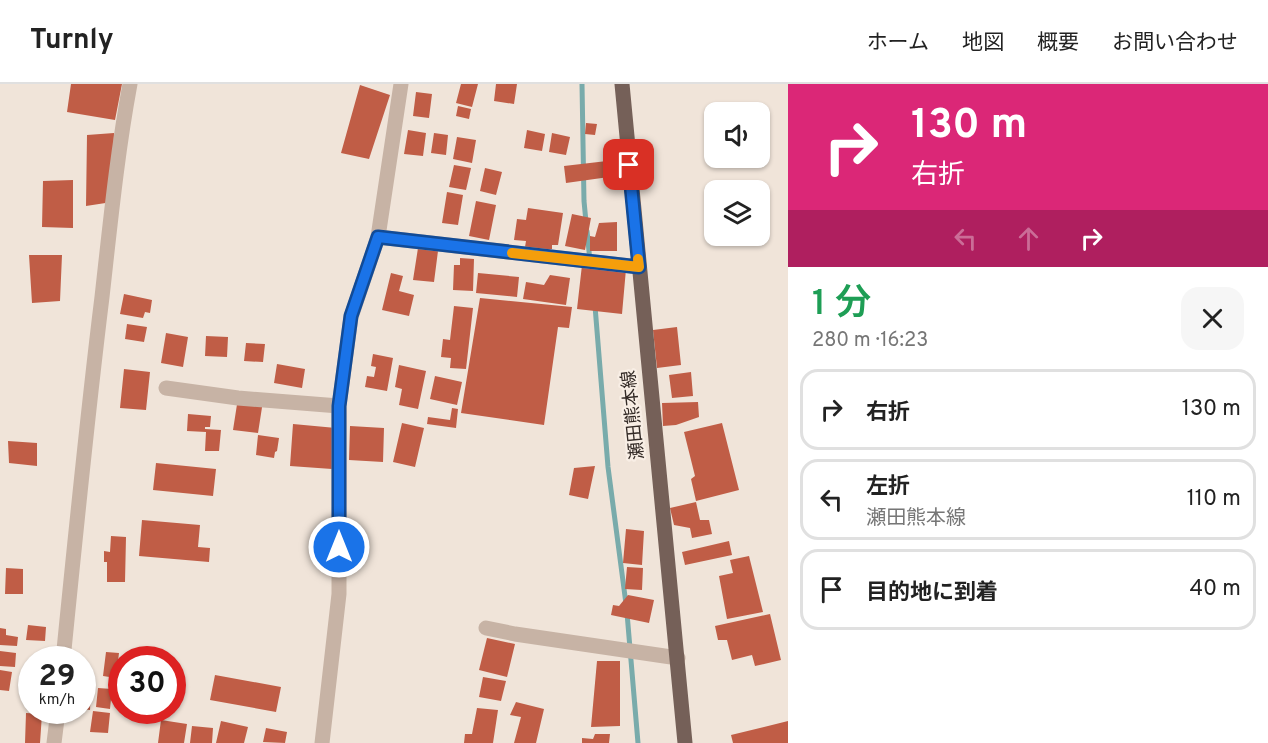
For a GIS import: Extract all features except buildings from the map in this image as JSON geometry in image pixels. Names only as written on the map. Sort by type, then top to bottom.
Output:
[{"type":"main road","name":"瀬田熊本線","points":[[622,84],[685,743]]},
{"type":"street","points":[[64,646],[120,134],[130,84]]},
{"type":"street","points":[[322,743],[339,594],[339,406],[351,316],[378,237],[401,84]]},
{"type":"street","points":[[378,237],[639,267]]},
{"type":"street","points":[[166,388],[238,398],[339,406]]},
{"type":"street","points":[[486,628],[678,658]]},
{"type":"street","points":[[54,743],[56,724]]},
{"type":"waterway","points":[[582,84],[586,222]]},
{"type":"waterway","points":[[587,231],[590,261]]},
{"type":"waterway","points":[[595,306],[608,467],[626,604]]},
{"type":"waterway","points":[[627,613],[638,743]]},
{"type":"slow traffic","points":[[512,253],[639,267],[638,259]]},
{"type":"route","points":[[339,547],[339,406],[351,316],[378,237],[639,267],[629,165]]}]
